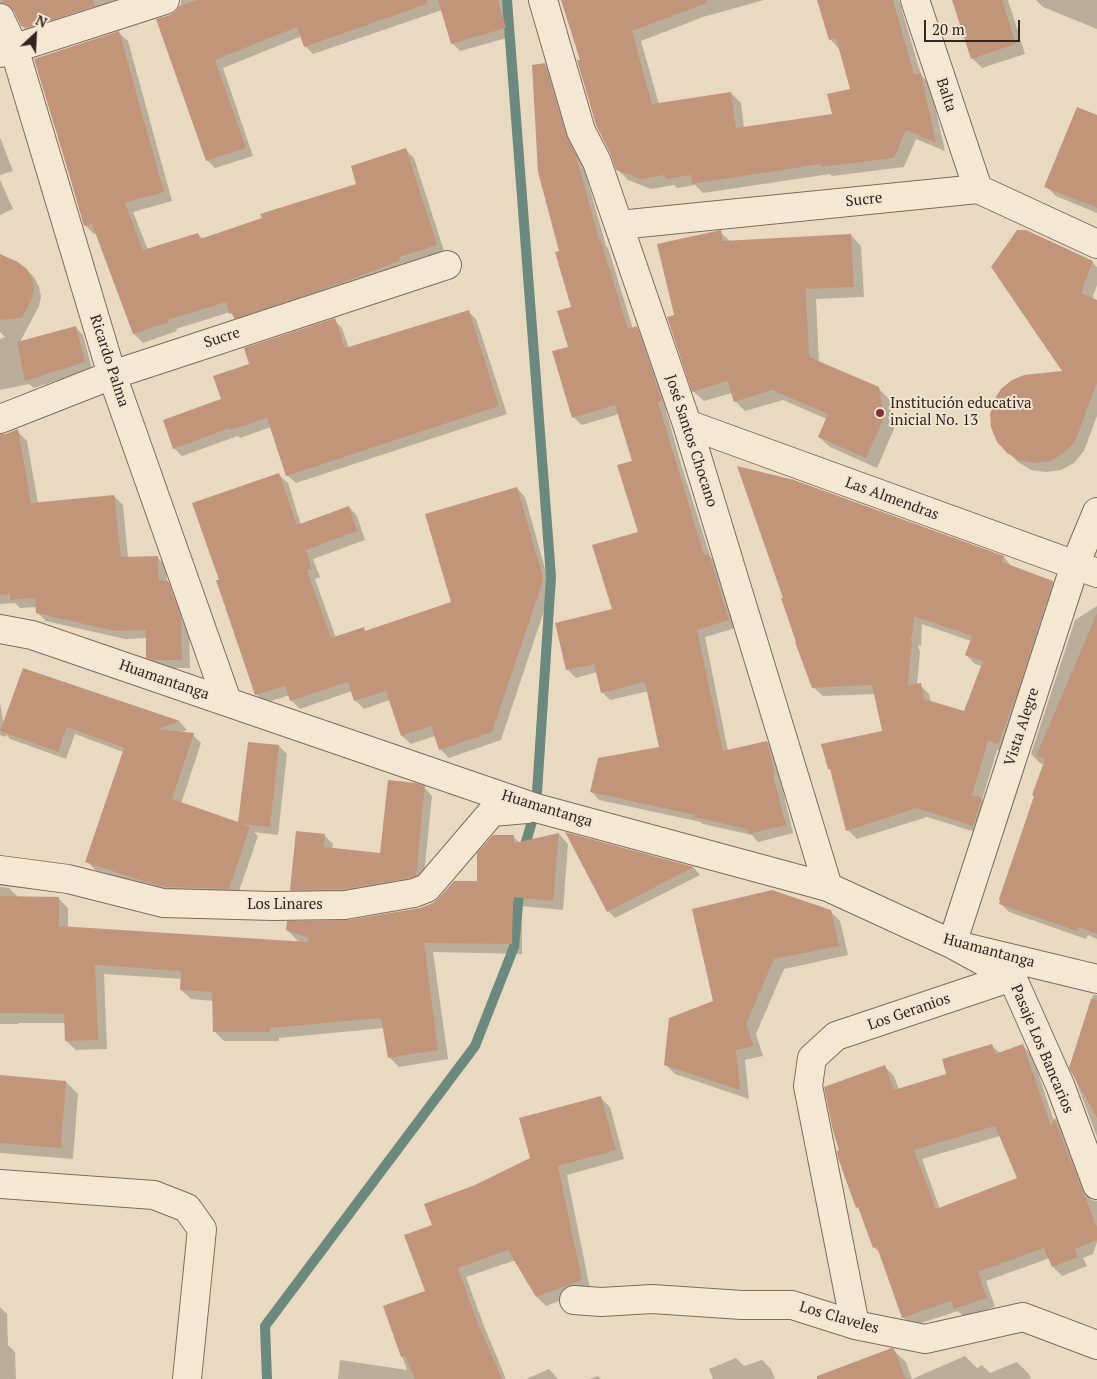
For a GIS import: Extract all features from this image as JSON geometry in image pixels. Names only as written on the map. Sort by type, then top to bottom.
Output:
[{"type":"street","points":[[7,50],[165,0]]},
{"type":"street","name":"José Santos Chocano","points":[[543,0],[582,131],[597,162],[687,424],[828,887]]},
{"type":"street","name":"Balta","points":[[915,0],[978,189]]},
{"type":"street","name":"Ricardo Palma","points":[[0,18],[7,50],[112,375],[227,702]]},
{"type":"street","points":[[978,189],[1097,244]]},
{"type":"street","name":"Sucre","points":[[619,225],[978,189]]},
{"type":"street","name":"Sucre","points":[[0,419],[112,375],[447,265]]},
{"type":"street","name":"Las Almendras","points":[[687,424],[1086,569]]},
{"type":"street","name":"Vista Alegre","points":[[952,944],[1086,569],[1097,512]]},
{"type":"street","name":"Huamantanga","points":[[0,629],[32,635],[536,808],[828,887],[952,944],[1097,979]]},
{"type":"street","name":"Los Linares","points":[[0,870],[68,879],[163,903],[273,906],[345,905],[414,893],[427,888],[492,812],[536,808]]},
{"type":"street","name":"Pasaje Los Bancarios","points":[[952,944],[1012,977],[1060,1085],[1097,1185]]},
{"type":"street","name":"Los Geranios","points":[[855,1325],[808,1086],[812,1058],[836,1036],[1012,977]]},
{"type":"street","points":[[0,1184],[154,1195],[187,1208],[202,1229],[188,1379]]},
{"type":"street","name":"Los Claveles","points":[[574,1300],[601,1302],[652,1299],[742,1306],[792,1305],[855,1325],[925,1339],[1022,1317],[1097,1345]]},
{"type":"building","points":[[2,0],[93,0],[95,6],[30,27],[21,26],[14,11],[3,3]]},
{"type":"building","points":[[197,0],[427,0],[427,4],[304,47],[297,27],[215,60],[246,148],[206,161],[156,19],[170,15],[179,6]]},
{"type":"building","points":[[438,0],[498,0],[506,28],[451,44]]},
{"type":"building","points":[[561,0],[707,0],[707,3],[632,31],[652,104],[731,92],[736,128],[832,114],[827,94],[850,89],[836,38],[829,40],[817,0],[893,0],[914,74],[921,73],[936,143],[906,130],[894,158],[821,167],[821,164],[692,184],[691,175],[666,179],[665,175],[640,179],[616,170],[611,155],[596,125],[577,60],[580,60]]},
{"type":"building","points":[[952,0],[1002,0],[1016,44],[971,59]]},
{"type":"building","points":[[119,31],[164,192],[125,203],[143,250],[198,233],[200,239],[262,218],[260,214],[356,184],[351,166],[406,148],[437,245],[399,257],[400,261],[325,289],[234,319],[232,313],[229,314],[226,302],[168,320],[169,322],[133,334],[92,224],[84,226],[34,59]]},
{"type":"building","points":[[545,63],[566,135],[576,155],[599,239],[628,329],[637,326],[662,401],[658,402],[704,555],[709,554],[729,620],[697,630],[723,751],[767,741],[775,775],[773,775],[786,825],[749,834],[747,829],[694,817],[694,815],[590,792],[598,758],[659,747],[645,682],[601,693],[594,664],[566,670],[555,623],[612,609],[592,545],[638,532],[617,465],[632,461],[615,405],[572,418],[552,351],[568,347],[557,311],[571,307],[555,252],[559,251],[538,172],[532,65]]},
{"type":"building","points":[[1077,107],[1097,115],[1097,208],[1044,187]]},
{"type":"building","points":[[721,230],[723,241],[851,234],[854,287],[806,289],[809,357],[879,387],[884,418],[866,458],[818,437],[828,414],[772,390],[734,402],[727,381],[692,392],[667,317],[674,315],[657,244]]},
{"type":"building","points":[[1017,230],[1026,230],[1093,261],[1081,293],[1097,300],[1097,383],[1075,442],[1064,453],[1051,461],[1035,463],[1020,461],[1007,453],[997,442],[991,427],[990,414],[994,400],[1001,389],[1012,380],[1024,375],[1062,371],[991,267]]},
{"type":"building","points":[[0,254],[18,262],[27,269],[32,278],[34,288],[32,299],[22,318],[0,320]]},
{"type":"building","points":[[469,310],[499,406],[286,476],[267,418],[231,430],[230,428],[173,449],[163,420],[221,399],[213,376],[249,364],[244,348],[335,318],[345,348]]},
{"type":"building","points":[[76,326],[85,362],[25,381],[17,342]]},
{"type":"building","points":[[18,429],[31,503],[114,495],[121,557],[158,556],[159,581],[168,581],[181,617],[182,660],[153,660],[146,658],[146,630],[115,631],[36,613],[35,598],[10,600],[10,594],[0,595],[0,434],[6,434]]},
{"type":"building","points":[[737,466],[794,480],[1004,556],[1002,562],[1053,581],[1017,694],[998,744],[988,741],[972,795],[982,798],[973,826],[917,808],[846,831],[830,769],[828,769],[821,744],[882,731],[872,685],[812,688],[795,642],[781,598],[783,598]],"holes":[[[914,616],[972,636],[965,655],[983,661],[964,711],[924,699],[921,683],[908,685],[912,643],[910,637],[912,638]]]},
{"type":"building","points":[[279,473],[297,525],[349,506],[357,531],[306,550],[312,569],[307,570],[331,638],[364,627],[365,631],[451,602],[425,514],[517,487],[543,581],[492,732],[439,750],[431,726],[401,736],[386,691],[354,701],[348,682],[290,701],[285,686],[255,695],[216,580],[219,580],[192,503]]},
{"type":"building","points":[[1097,613],[1097,934],[1079,927],[1077,931],[999,904],[999,899],[1045,759],[1036,756]]},
{"type":"building","points":[[23,668],[180,721],[158,729],[194,733],[172,799],[238,822],[248,742],[279,745],[270,827],[242,824],[250,827],[229,889],[165,887],[85,862],[124,748],[67,727],[58,752],[0,731]]},
{"type":"building","points":[[388,780],[416,783],[425,786],[416,876],[344,889],[290,890],[296,831],[325,834],[324,847],[380,853]]},
{"type":"building","points":[[565,832],[694,867],[607,912]]},
{"type":"building","points":[[559,833],[553,901],[513,897],[512,944],[424,943],[438,1050],[388,1058],[381,1018],[270,1028],[270,1032],[213,1032],[212,992],[180,990],[181,971],[95,965],[98,1040],[65,1041],[64,1014],[0,1013],[0,896],[59,897],[59,926],[308,942],[309,938],[286,930],[287,921],[348,920],[420,908],[433,903],[454,881],[477,881],[477,853],[493,835],[514,835],[514,843]]},
{"type":"building","points":[[772,890],[831,910],[839,946],[774,959],[746,1024],[754,1046],[736,1050],[740,1090],[664,1065],[669,1018],[713,1001],[692,909]]},
{"type":"building","points":[[1091,999],[1097,1000],[1097,1118],[1069,1068]]},
{"type":"building","points":[[992,1044],[995,1054],[1023,1044],[1051,1126],[1054,1118],[1097,1227],[1097,1240],[1075,1249],[1078,1257],[1052,1267],[1044,1248],[978,1272],[987,1298],[954,1309],[951,1301],[902,1318],[877,1247],[873,1248],[838,1158],[837,1151],[839,1150],[824,1087],[885,1065],[894,1090],[946,1074],[942,1059]],"holes":[[[995,1126],[1017,1178],[936,1209],[914,1150]]]},
{"type":"building","points":[[0,1075],[66,1081],[61,1148],[0,1143]]},
{"type":"building","points":[[601,1096],[616,1150],[558,1166],[582,1280],[536,1297],[508,1250],[458,1268],[475,1316],[502,1379],[415,1379],[405,1356],[401,1357],[383,1306],[425,1291],[404,1235],[432,1225],[424,1204],[475,1185],[530,1158],[519,1118]]},
{"type":"building","points":[[892,1348],[906,1379],[817,1379],[817,1376]]},
{"type":"waterway","points":[[507,0],[551,577],[536,808],[523,852]]},
{"type":"waterway","points":[[267,1379],[265,1326],[475,1046],[514,947],[520,884]]},
{"type":"place","name":"Institución educativa inicial No. 13","points":[[880,413]]}]
